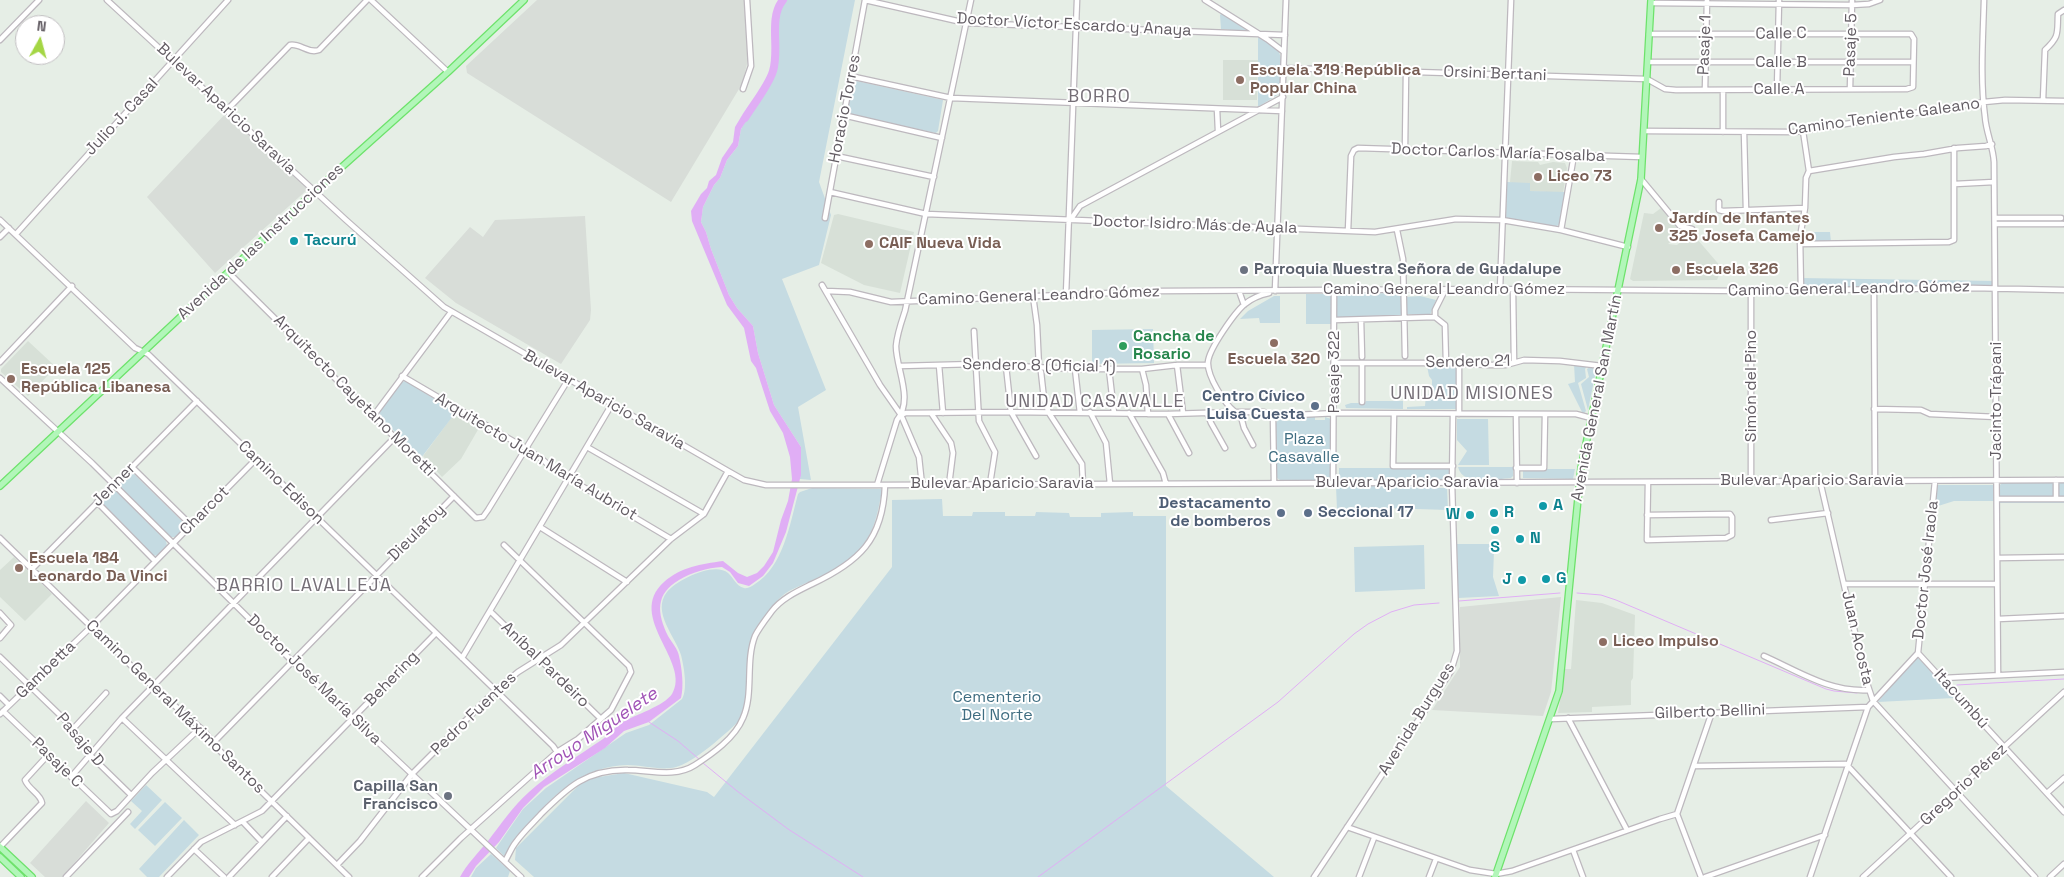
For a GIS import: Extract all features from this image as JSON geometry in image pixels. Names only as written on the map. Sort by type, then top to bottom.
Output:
[{"type":"main road","name":"Avenida de las Instrucciones","points":[[0,486],[315,191],[448,72],[524,0]]},
{"type":"main road","name":"Avenida General San Martín","points":[[1496,876],[1551,719],[1560,681],[1579,482],[1641,178],[1651,1]]},
{"type":"main road","points":[[0,847],[32,877]]},
{"type":"main road","points":[[0,857],[21,877]]},
{"type":"street","points":[[0,40],[38,0]]},
{"type":"street","name":"Bulevar Aparicio Saravia","points":[[107,0],[424,291],[452,312],[728,471],[753,483],[776,485],[922,485],[2064,480]]},
{"type":"street","name":"Julio J. Casal","points":[[16,234],[174,62],[228,0]]},
{"type":"street","points":[[227,110],[290,45],[297,45],[312,51],[319,50],[369,0],[448,72]]},
{"type":"street","points":[[743,89],[751,66],[747,0]]},
{"type":"street","name":"Doctor Víctor Escardo y Anaya","points":[[865,0],[966,23],[1285,35]]},
{"type":"street","name":"Horacio Torres","points":[[825,218],[865,0]]},
{"type":"street","points":[[901,416],[904,390],[896,346],[898,333],[908,301],[970,0]]},
{"type":"street","points":[[1066,295],[1077,0]]},
{"type":"street","points":[[1205,0],[1284,52]]},
{"type":"street","points":[[1253,444],[1237,412],[1228,406],[1208,365],[1212,351],[1234,316],[1244,305],[1253,299],[1275,291],[1286,0]]},
{"type":"street","points":[[1500,289],[1511,0]]},
{"type":"street","points":[[1651,1],[1869,4],[1880,0]]},
{"type":"street","name":"Jacinto Trápani","points":[[1984,0],[1984,102],[1985,118],[1992,144],[1995,221],[1998,675]]},
{"type":"street","name":"Pasaje 1","points":[[1704,90],[1707,2]]},
{"type":"street","points":[[1777,90],[1779,3]]},
{"type":"street","name":"Pasaje 5","points":[[1850,89],[1852,3]]},
{"type":"street","points":[[2043,100],[2045,50],[2058,35],[2062,11]]},
{"type":"street","name":"Calle C","points":[[1649,34],[1913,35],[1913,62]]},
{"type":"street","points":[[2058,35],[2064,35]]},
{"type":"street","name":"Calle B","points":[[1648,62],[1778,64],[1913,62]]},
{"type":"street","name":"Calle A","points":[[1647,79],[1668,89],[1907,89],[1913,88],[1913,62]]},
{"type":"street","name":"Orsini Bertani","points":[[1284,68],[1647,79]]},
{"type":"street","points":[[1405,149],[1406,72]]},
{"type":"street","points":[[850,76],[951,98],[1282,112]]},
{"type":"street","points":[[1723,90],[1723,132]]},
{"type":"street","points":[[1070,220],[1080,206],[1282,97]]},
{"type":"street","name":"Camino Teniente Galeano","points":[[1644,131],[1802,131],[1984,102],[2064,101]]},
{"type":"street","points":[[1218,109],[1218,131]]},
{"type":"street","points":[[843,115],[942,138]]},
{"type":"street","points":[[1801,290],[1800,244],[1805,208],[1806,178],[1809,171],[1802,131]]},
{"type":"street","points":[[1744,132],[1746,210]]},
{"type":"street","points":[[1809,171],[1954,148],[1992,144]]},
{"type":"street","name":"Doctor Carlos María Fosalba","points":[[1348,231],[1351,156],[1354,150],[1358,148],[1642,157]]},
{"type":"street","points":[[1800,244],[1949,242],[1954,240],[1954,148]]},
{"type":"street","points":[[1561,230],[1574,155]]},
{"type":"street","points":[[836,156],[934,177]]},
{"type":"street","points":[[1641,178],[1680,226],[1692,229]]},
{"type":"street","points":[[1955,184],[1994,182]]},
{"type":"street","name":"Doctor Isidro Más de Ayala","points":[[830,192],[926,214],[1278,229],[1375,232],[1397,230],[1456,219],[1502,220],[1561,230],[1628,247]]},
{"type":"street","points":[[1719,202],[1719,210],[1805,208]]},
{"type":"street","points":[[1995,221],[2061,218]]},
{"type":"street","name":"Camino Edison","points":[[0,220],[72,286],[135,348],[148,354],[554,746],[557,752]]},
{"type":"street","points":[[2047,220],[2063,224]]},
{"type":"street","points":[[0,237],[9,228]]},
{"type":"street","points":[[1397,230],[1403,259],[1405,356]]},
{"type":"street","name":"Arquitecto Cayetano Moretti","points":[[228,272],[374,415],[473,516],[480,518],[488,510],[525,448]]},
{"type":"street","points":[[822,285],[880,385],[901,416],[919,457],[922,485]]},
{"type":"street","points":[[0,362],[72,286]]},
{"type":"street","name":"Camino General Leandro Gómez","points":[[826,291],[850,292],[891,302],[1239,290],[1500,289],[1751,291],[1996,288],[2064,290]]},
{"type":"street","points":[[1239,290],[1244,305]]},
{"type":"street","name":"Pasaje 322","points":[[1333,483],[1334,290]]},
{"type":"street","points":[[1445,290],[1435,310],[1438,318],[1445,325],[1446,363]]},
{"type":"street","points":[[1513,290],[1514,362]]},
{"type":"street","points":[[1874,290],[1874,481]]},
{"type":"street","name":"Simón del Pino","points":[[1751,291],[1751,482]]},
{"type":"street","points":[[1032,296],[1037,325],[1039,367]]},
{"type":"street","points":[[374,415],[452,312]]},
{"type":"street","points":[[1335,320],[1438,318]]},
{"type":"street","points":[[1361,320],[1362,357]]},
{"type":"street","points":[[974,331],[979,421],[994,452],[990,484]]},
{"type":"street","name":"Sendero 21","points":[[1334,363],[1506,365],[1514,362],[1560,361],[1602,366]]},
{"type":"street","points":[[1362,363],[1362,402]]},
{"type":"street","name":"Sendero 8 (Oficial 1)","points":[[899,366],[975,364],[1075,369],[1208,365]]},
{"type":"street","points":[[939,365],[943,413]]},
{"type":"street","points":[[1177,365],[1183,414]]},
{"type":"street","name":"Avenida Burgues","points":[[1314,877],[1451,671],[1455,662],[1457,651],[1452,483],[1459,365]]},
{"type":"street","points":[[1006,366],[1011,412],[1036,456]]},
{"type":"street","points":[[1110,368],[1114,413]]},
{"type":"street","points":[[1142,368],[1146,385],[1148,414]]},
{"type":"street","points":[[1075,369],[1080,412]]},
{"type":"street","points":[[1041,372],[1044,399],[1049,413],[1082,464],[1083,484]]},
{"type":"street","name":"Arquitecto Juan María Aubriot","points":[[402,376],[525,448],[569,478],[671,539]]},
{"type":"street","name":"Doctor José María Silva","points":[[0,378],[114,485],[292,661],[521,877]]},
{"type":"street","points":[[525,448],[568,380]]},
{"type":"street","name":"Jenner","points":[[32,569],[197,401]]},
{"type":"street","points":[[462,658],[612,404]]},
{"type":"street","points":[[1874,409],[1921,410],[1930,414],[1997,417]]},
{"type":"street","points":[[877,485],[897,420],[906,413],[1090,412],[1183,414],[1264,412],[1273,416],[1576,414],[1591,418]]},
{"type":"street","points":[[1090,412],[1106,443],[1110,484]]},
{"type":"street","points":[[931,413],[951,443],[953,453],[949,484]]},
{"type":"street","points":[[1129,413],[1163,473],[1166,484]]},
{"type":"street","points":[[1207,413],[1225,448]]},
{"type":"street","points":[[1168,414],[1189,453]]},
{"type":"street","points":[[1394,414],[1393,466],[1453,466]]},
{"type":"street","points":[[1516,414],[1517,483]]},
{"type":"street","points":[[1516,468],[1544,468],[1545,414]]},
{"type":"street","points":[[1273,416],[1274,483]]},
{"type":"street","points":[[71,777],[122,718],[395,437]]},
{"type":"street","points":[[587,447],[704,514]]},
{"type":"street","name":"Charcot","points":[[92,626],[256,459]]},
{"type":"street","points":[[132,467],[191,525]]},
{"type":"street","name":"Pedro Fuentes","points":[[337,865],[360,841],[412,774],[495,690],[513,675],[561,645],[671,539],[704,514],[728,471]]},
{"type":"street","points":[[2056,480],[2056,499]]},
{"type":"street","name":"Juan Acosta","points":[[1810,877],[1868,707],[1873,701],[1868,690],[1820,481]]},
{"type":"street","name":"Doctor José Iraola","points":[[1873,701],[1918,653],[1935,481]]},
{"type":"street","points":[[1647,515],[1730,514],[1732,517],[1732,534],[1726,538],[1647,540],[1647,515],[1648,482]]},
{"type":"street","points":[[504,862],[518,839],[565,790],[585,778],[615,770],[674,772],[693,766],[729,738],[744,717],[755,636],[773,609],[785,599],[837,572],[862,552],[877,528],[883,508],[885,485]]},
{"type":"street","name":"Dieulafoy","points":[[214,743],[454,496]]},
{"type":"street","points":[[1998,499],[2064,499]]},
{"type":"street","points":[[97,502],[155,561]]},
{"type":"street","points":[[1771,520],[1828,513]]},
{"type":"street","points":[[540,527],[627,582]]},
{"type":"street","name":"Camino General Máximo Santos","points":[[0,538],[153,687],[200,728],[218,750],[349,877]]},
{"type":"street","points":[[422,877],[557,752],[578,739],[601,719],[614,705],[631,669],[504,545]]},
{"type":"street","points":[[1997,558],[2064,557]]},
{"type":"street","points":[[1845,584],[1997,584]]},
{"type":"street","name":"Aníbal Pardeiro","points":[[490,611],[601,719]]},
{"type":"street","points":[[0,613],[11,626],[0,638]]},
{"type":"street","points":[[1998,619],[2064,616]]},
{"type":"street","name":"Gambetta","points":[[1,713],[92,626]]},
{"type":"street","name":"Behering","points":[[167,877],[207,838],[243,822],[262,811],[436,633]]},
{"type":"street","name":"Itacumbú","points":[[1918,653],[1943,678],[2064,812]]},
{"type":"street","points":[[1764,656],[1829,686],[1851,691],[1868,690]]},
{"type":"street","name":"Pasaje D","points":[[0,657],[73,729],[91,756],[131,795]]},
{"type":"street","points":[[1943,678],[2064,672]]},
{"type":"street","points":[[73,729],[106,692]]},
{"type":"street","name":"Gregorio Pérez","points":[[1863,877],[2064,692]]},
{"type":"street","points":[[0,696],[9,705]]},
{"type":"street","points":[[1873,701],[2035,877]]},
{"type":"street","name":"Gilberto Bellini","points":[[1551,719],[1868,707]]},
{"type":"street","points":[[1701,877],[1677,814],[1712,712]]},
{"type":"street","name":"Pasaje C","points":[[1,713],[111,814],[117,811],[131,795]]},
{"type":"street","points":[[122,718],[235,825]]},
{"type":"street","points":[[1568,718],[1627,830]]},
{"type":"street","points":[[131,795],[200,728]]},
{"type":"street","points":[[0,847],[42,803],[41,798],[25,780],[48,755]]},
{"type":"street","points":[[1695,766],[1838,763],[1848,766],[1951,877]]},
{"type":"street","points":[[2047,793],[2064,778]]},
{"type":"street","points":[[66,877],[128,812]]},
{"type":"street","points":[[1347,827],[1436,859],[1496,876],[1677,814]]},
{"type":"street","points":[[229,877],[287,816]]},
{"type":"street","points":[[243,822],[262,842]]},
{"type":"street","points":[[1705,877],[1825,835]]},
{"type":"street","points":[[272,877],[309,838]]},
{"type":"street","points":[[1359,877],[1374,838]]},
{"type":"street","points":[[194,849],[224,877]]},
{"type":"street","points":[[1573,850],[1583,877]]},
{"type":"street","points":[[1429,877],[1436,859]]},
{"type":"street","points":[[2050,877],[2064,864]]},
{"type":"street","points":[[512,877],[516,872]]},
{"type":"shaded area","points":[[537,0],[745,0],[748,60],[742,84],[671,202],[467,73],[466,66]]},
{"type":"shaded area","name":"Escuela 319 República Popular China","points":[[1223,60],[1258,60],[1257,100],[1223,100]]},
{"type":"shaded area","points":[[750,110],[749,117],[741,129],[738,146],[727,160],[720,178],[714,185],[703,207],[701,222],[729,295],[737,308],[753,326],[758,353],[774,405],[801,447],[801,475],[786,532],[773,563],[763,576],[749,586],[738,583],[730,572],[722,567],[705,569],[684,577],[671,585],[662,598],[660,612],[664,628],[678,653],[682,677],[681,698],[649,722],[624,731],[605,748],[544,787],[523,808],[499,842],[476,866],[469,877],[460,877],[469,863],[523,797],[565,764],[603,739],[617,726],[663,702],[672,694],[676,681],[674,668],[655,624],[652,610],[654,596],[664,582],[684,570],[723,561],[738,573],[747,577],[757,573],[773,552],[788,501],[792,479],[790,457],[783,433],[770,411],[756,368],[751,361],[744,328],[727,305],[692,221],[691,211],[707,188],[709,181],[716,175],[722,158],[733,142],[735,127],[741,117]]},
{"type":"shaded area","points":[[227,112],[309,188],[215,273],[147,197]]},
{"type":"shaded area","name":"Liceo 73","points":[[1512,161],[1538,162],[1540,165],[1553,162],[1565,163],[1567,168],[1563,193],[1530,191],[1510,182]]},
{"type":"shaded area","points":[[1661,208],[1681,233],[1668,244],[1677,245],[1691,232],[1722,268],[1717,280],[1633,281],[1630,279],[1644,213],[1653,214]]},
{"type":"shaded area","name":"CAIF Nueva Vida","points":[[838,214],[914,232],[900,293],[864,285],[821,263],[834,215]]},
{"type":"shaded area","points":[[585,216],[590,320],[561,364],[456,303],[425,278],[470,227],[483,237],[495,220]]},
{"type":"shaded area","points":[[28,341],[56,367],[28,396],[1,372],[1,369]]},
{"type":"shaded area","points":[[454,414],[479,428],[461,459],[442,477],[423,456]]},
{"type":"shaded area","points":[[14,557],[52,594],[25,621],[0,597],[0,570]]},
{"type":"shaded area","points":[[1561,597],[1551,692],[1543,716],[1432,710],[1460,667],[1460,607]]},
{"type":"shaded area","name":"Liceo Impulso","points":[[1576,600],[1602,603],[1635,615],[1631,705],[1592,707],[1592,712],[1558,713],[1565,669],[1571,669]]},
{"type":"shaded area","points":[[86,801],[109,823],[62,877],[45,877],[30,863]]},
{"type":"green space","points":[[783,0],[855,0],[819,182],[831,215],[819,265],[782,279],[826,390],[798,407],[811,480],[800,479],[801,447],[774,405],[758,353],[753,326],[737,308],[729,295],[701,222],[703,207],[714,185],[720,178],[727,160],[738,146],[741,129],[773,72],[777,42],[775,20],[779,4]]},
{"type":"green space","points":[[1222,13],[1249,32],[1221,29],[1220,15]]},
{"type":"green space","points":[[1258,37],[1275,47],[1280,55],[1281,86],[1279,94],[1258,107]]},
{"type":"green space","points":[[852,80],[943,100],[938,131],[936,133],[846,114]]},
{"type":"green space","points":[[1507,182],[1530,183],[1530,191],[1566,192],[1559,225],[1553,227],[1506,219]]},
{"type":"green space","points":[[1803,232],[1830,232],[1831,242],[1802,242]]},
{"type":"green space","points":[[1800,278],[1996,281],[1996,289],[1801,290]]},
{"type":"green space","points":[[1401,293],[1402,316],[1337,318],[1337,294]]},
{"type":"green space","points":[[1306,294],[1332,294],[1332,324],[1306,324]]},
{"type":"green space","points":[[1274,296],[1280,296],[1280,323],[1260,323],[1259,318],[1240,319],[1248,311]]},
{"type":"green space","points":[[1420,296],[1436,300],[1430,315],[1407,314],[1406,297]]},
{"type":"green space","name":"Cancha de Rosario","points":[[1153,329],[1154,363],[1092,364],[1092,330]]},
{"type":"green space","points":[[1574,364],[1588,365],[1585,369],[1586,378],[1578,383],[1586,411],[1583,414],[1568,384],[1575,382]]},
{"type":"green space","points":[[1427,366],[1456,367],[1456,409],[1407,409],[1407,407],[1425,406],[1426,395],[1432,394],[1432,380]]},
{"type":"green space","points":[[1591,366],[1597,366],[1588,410],[1581,384],[1589,377],[1587,369]]},
{"type":"green space","points":[[405,381],[456,412],[421,458],[379,416],[380,410],[400,383]]},
{"type":"green space","points":[[1366,401],[1403,401],[1403,409],[1346,408],[1345,405],[1365,403]]},
{"type":"green space","name":"Plaza Casavalle","points":[[1284,417],[1284,421],[1301,420],[1301,417],[1315,417],[1315,420],[1325,420],[1325,417],[1331,419],[1331,480],[1280,480],[1277,478],[1276,423]]},
{"type":"green space","points":[[1457,419],[1488,419],[1489,465],[1458,465],[1467,451],[1457,440]]},
{"type":"green space","points":[[1458,467],[1513,467],[1513,476],[1511,478],[1473,480],[1461,473]]},
{"type":"green space","points":[[1339,468],[1450,468],[1450,480],[1339,480]]},
{"type":"green space","points":[[1523,469],[1575,469],[1573,479],[1523,478]]},
{"type":"green space","points":[[131,472],[184,523],[184,529],[176,537],[170,537],[121,489],[120,482]]},
{"type":"green space","points":[[2002,483],[2064,483],[2064,503],[2000,503],[2000,485]]},
{"type":"green space","points":[[1937,485],[1993,485],[1995,486],[1995,501],[1954,501],[1935,507]]},
{"type":"green space","points":[[1336,486],[1433,486],[1436,488],[1447,488],[1448,510],[1385,508],[1337,510]]},
{"type":"green space","points":[[812,488],[881,489],[882,492],[873,528],[860,549],[852,557],[832,571],[784,594],[756,628],[749,650],[747,699],[745,710],[740,720],[710,747],[683,765],[670,768],[627,765],[612,766],[586,775],[562,790],[552,799],[517,838],[504,856],[496,848],[523,809],[546,788],[626,733],[649,725],[682,699],[685,684],[681,655],[663,616],[663,600],[667,592],[687,578],[714,569],[728,573],[741,587],[748,588],[755,584],[765,576],[779,556],[798,494]]},
{"type":"green space","points":[[111,491],[118,492],[166,541],[167,546],[158,556],[152,555],[101,505],[102,501]]},
{"type":"green space","name":"Cementerio Del Norte","points":[[942,499],[943,516],[972,516],[973,512],[1005,512],[1005,516],[1035,516],[1036,512],[1069,513],[1070,517],[1101,517],[1101,513],[1133,512],[1133,516],[1166,516],[1166,786],[1274,877],[534,877],[515,860],[516,848],[580,784],[593,778],[624,773],[707,792],[714,797],[892,567],[892,500]]},
{"type":"green space","points":[[1457,544],[1500,544],[1501,550],[1494,551],[1493,577],[1499,596],[1458,598]]},
{"type":"green space","points":[[1424,545],[1425,589],[1355,592],[1354,547]]},
{"type":"green space","points":[[1918,658],[1956,696],[1954,698],[1878,702],[1914,659]]},
{"type":"green space","points":[[146,785],[162,800],[135,829],[130,824],[142,811],[131,801]]},
{"type":"green space","points":[[165,802],[182,818],[155,846],[138,830]]},
{"type":"green space","points":[[184,820],[199,835],[159,877],[147,877],[139,869]]},
{"type":"green space","points":[[491,854],[510,871],[508,877],[471,877],[476,868]]},
{"type":"waterway","name":"Arroyo Miguelete","points":[[745,118],[773,71],[775,62],[776,16],[783,0]]},
{"type":"waterway","points":[[1459,601],[1560,593]]},
{"type":"waterway","points":[[1577,593],[1601,595],[1616,600],[1826,689],[1857,693]]},
{"type":"waterway","points":[[1038,877],[1278,702],[1354,634],[1368,624],[1391,612],[1414,605],[1439,603]]},
{"type":"waterway","points":[[1957,685],[2064,679]]},
{"type":"waterway","points":[[649,722],[678,741],[700,760]]},
{"type":"waterway","points":[[703,763],[788,829],[863,877]]},
{"type":"place","name":"Escuela 319 República Popular China","points":[[1240,80]]},
{"type":"place","name":"Liceo 73","points":[[1538,177]]},
{"type":"place","name":"Jardín de Infantes 325 Josefa Camejo","points":[[1659,228]]},
{"type":"place","name":"Tacurú","points":[[294,241]]},
{"type":"place","name":"CAIF Nueva Vida","points":[[869,244]]},
{"type":"place","name":"Parroquia Nuestra Señora de Guadalupe","points":[[1244,270]]},
{"type":"place","name":"Escuela 326","points":[[1676,270]]},
{"type":"place","name":"Escuela 320","points":[[1274,343]]},
{"type":"place","name":"Cancha de Rosario","points":[[1123,346]]},
{"type":"place","name":"Escuela 125 República Libanesa","points":[[11,379]]},
{"type":"place","name":"Centro Cívico Luisa Cuesta","points":[[1315,406]]},
{"type":"place","name":"A","points":[[1543,506]]},
{"type":"place","name":"Destacamento de bomberos","points":[[1281,513]]},
{"type":"place","name":"Seccional 17","points":[[1308,513]]},
{"type":"place","name":"R","points":[[1494,513]]},
{"type":"place","name":"W","points":[[1470,515]]},
{"type":"place","name":"S","points":[[1495,530]]},
{"type":"place","name":"N","points":[[1520,539]]},
{"type":"place","name":"Escuela 184 Leonardo Da Vinci","points":[[19,568]]},
{"type":"place","name":"G","points":[[1546,579]]},
{"type":"place","name":"J","points":[[1522,580]]},
{"type":"place","name":"Liceo Impulso","points":[[1603,642]]},
{"type":"place","name":"Capilla San Francisco","points":[[448,796]]},
{"type":"district","name":"BORRO","points":[[1099,97]]},
{"type":"district","name":"UNIDAD MISIONES","points":[[1472,394]]},
{"type":"district","name":"UNIDAD CASAVALLE","points":[[1095,402]]},
{"type":"district","name":"BARRIO LAVALLEJA","points":[[304,586]]}]
